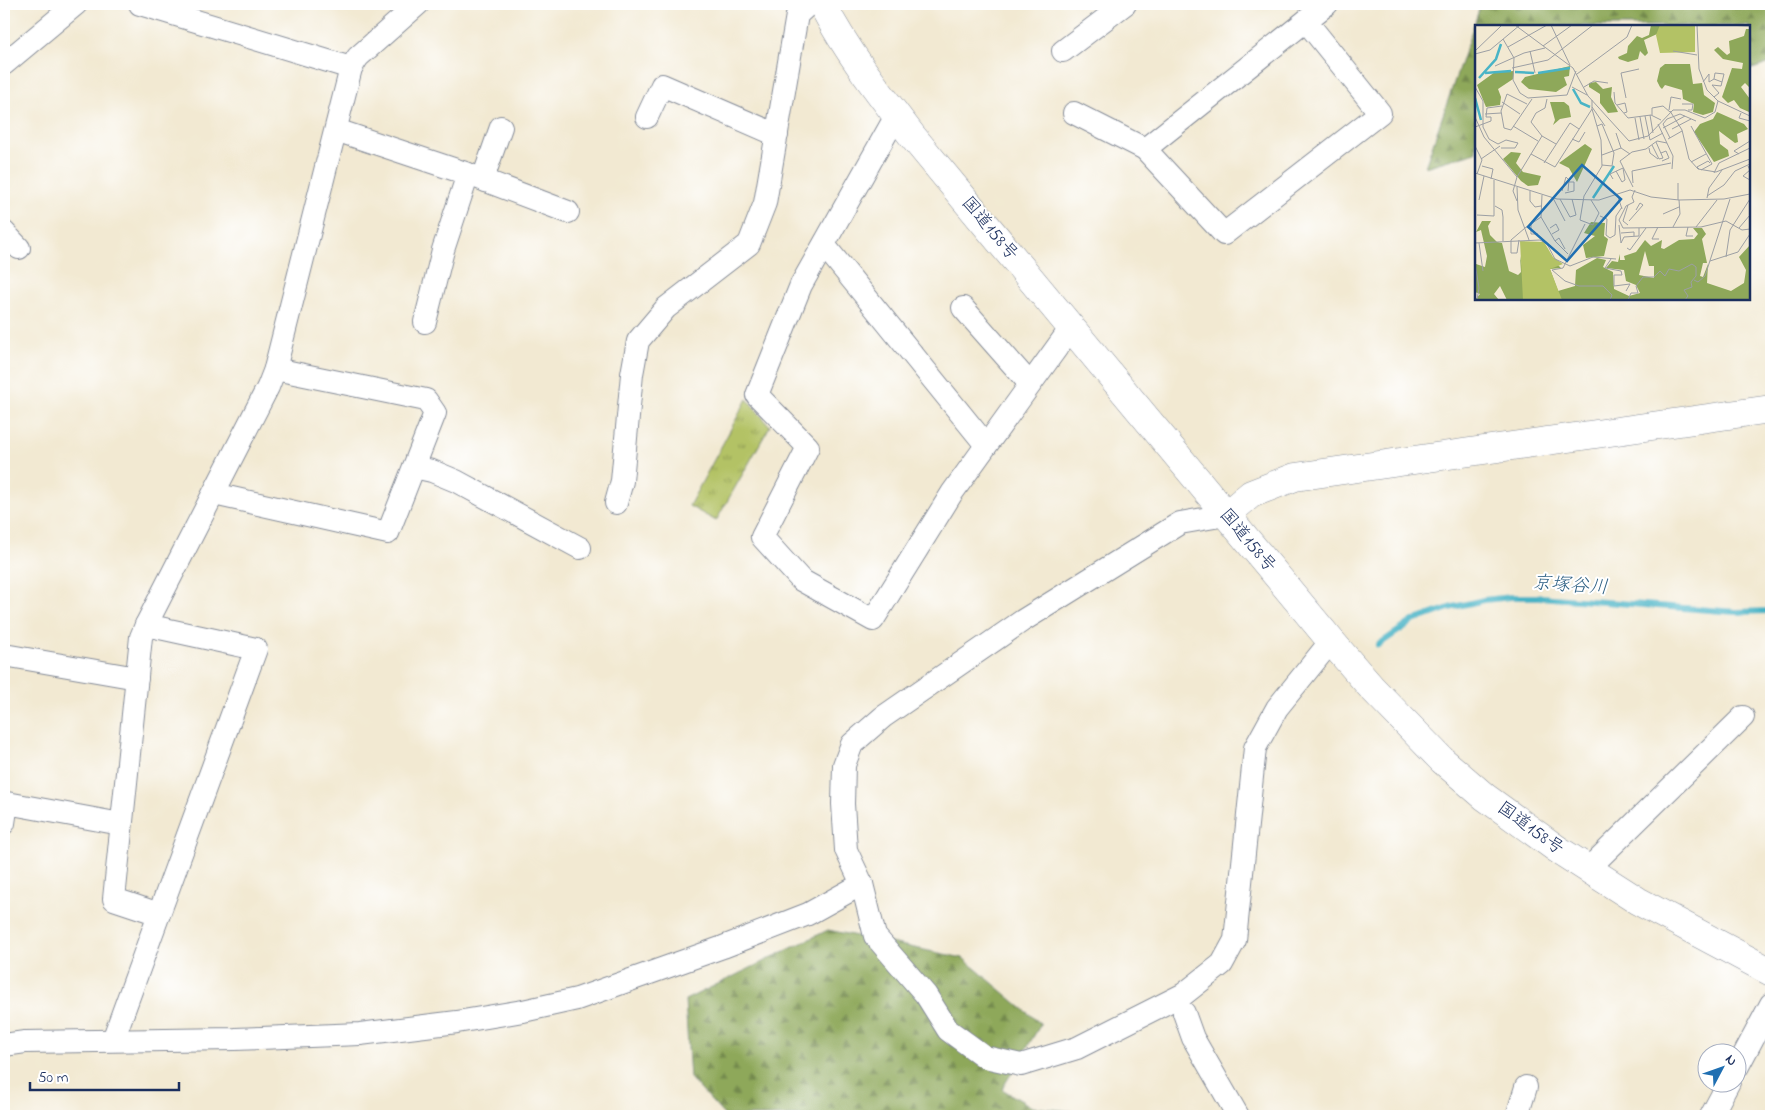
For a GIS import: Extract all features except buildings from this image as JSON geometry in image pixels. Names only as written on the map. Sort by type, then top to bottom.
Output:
[{"type":"main road","name":"国道158号","points":[[822,4],[868,79],[896,116],[1331,641],[1371,687],[1442,760],[1485,797],[1556,849],[1638,901],[1771,972]]},
{"type":"main road","points":[[1226,515],[1251,494],[1295,477],[1771,409]]},
{"type":"street","points":[[4,64],[76,4]]},
{"type":"street","points":[[140,4],[351,68]]},
{"type":"street","points":[[159,914],[114,898],[141,637],[268,386],[274,369],[351,68],[358,57],[418,4]]},
{"type":"street","points":[[616,503],[622,481],[632,374],[638,341],[666,308],[748,244],[765,203],[797,15],[810,4]]},
{"type":"street","points":[[1063,51],[1125,4]]},
{"type":"street","points":[[1145,149],[1328,4]]},
{"type":"street","points":[[1074,113],[1145,149],[1224,234],[1380,113],[1306,21]]},
{"type":"street","points":[[646,117],[662,86],[777,135]]},
{"type":"street","points":[[896,116],[802,285],[757,395],[808,447],[762,537],[801,580],[873,620],[952,493],[1071,328]]},
{"type":"street","points":[[425,322],[443,250],[477,178],[486,170],[501,127]]},
{"type":"street","points":[[336,130],[477,178],[568,212]]},
{"type":"street","points":[[824,245],[986,446]]},
{"type":"street","points":[[963,308],[1030,384]]},
{"type":"street","points":[[214,494],[388,533],[435,413],[426,400],[274,369]]},
{"type":"street","points":[[414,468],[432,472],[456,481],[580,548]]},
{"type":"street","points":[[1226,515],[1180,522],[1022,621],[883,717],[852,744],[844,765],[846,850],[862,884],[874,936],[926,995],[948,1030],[985,1057],[1021,1065],[1077,1048],[1184,994],[1222,964],[1235,940],[1255,748],[1278,708],[1331,641]]},
{"type":"street","points":[[113,1040],[256,649],[146,625]]},
{"type":"street","points":[[10,656],[137,678]]},
{"type":"street","points":[[1588,869],[1743,717]]},
{"type":"street","points":[[4,823],[8,803],[121,824]]},
{"type":"street","points":[[4,1046],[25,1042],[235,1039],[360,1034],[457,1022],[559,1003],[577,999],[808,914],[862,884]]},
{"type":"street","points":[[1748,1047],[1771,1004]]},
{"type":"street","points":[[1184,1013],[1193,1038],[1238,1116]]},
{"type":"street","points":[[1517,1116],[1526,1088]]},
{"type":"street","points":[[1711,1116],[1724,1092]]},
{"type":"green space","points":[[1481,4],[1771,4],[1771,63],[1750,70],[1750,25],[1475,25],[1475,152],[1425,167]]},
{"type":"green space","points":[[747,399],[770,426],[716,521],[689,506]]},
{"type":"green space","points":[[828,930],[963,958],[1041,1024],[1002,1089],[1032,1107],[1071,1111],[1074,1116],[725,1116],[690,1078],[685,1000]]},
{"type":"waterway","name":"京塚谷川","points":[[1378,645],[1413,621],[1449,608],[1484,600],[1511,597],[1539,597],[1736,612],[1771,611]]}]
